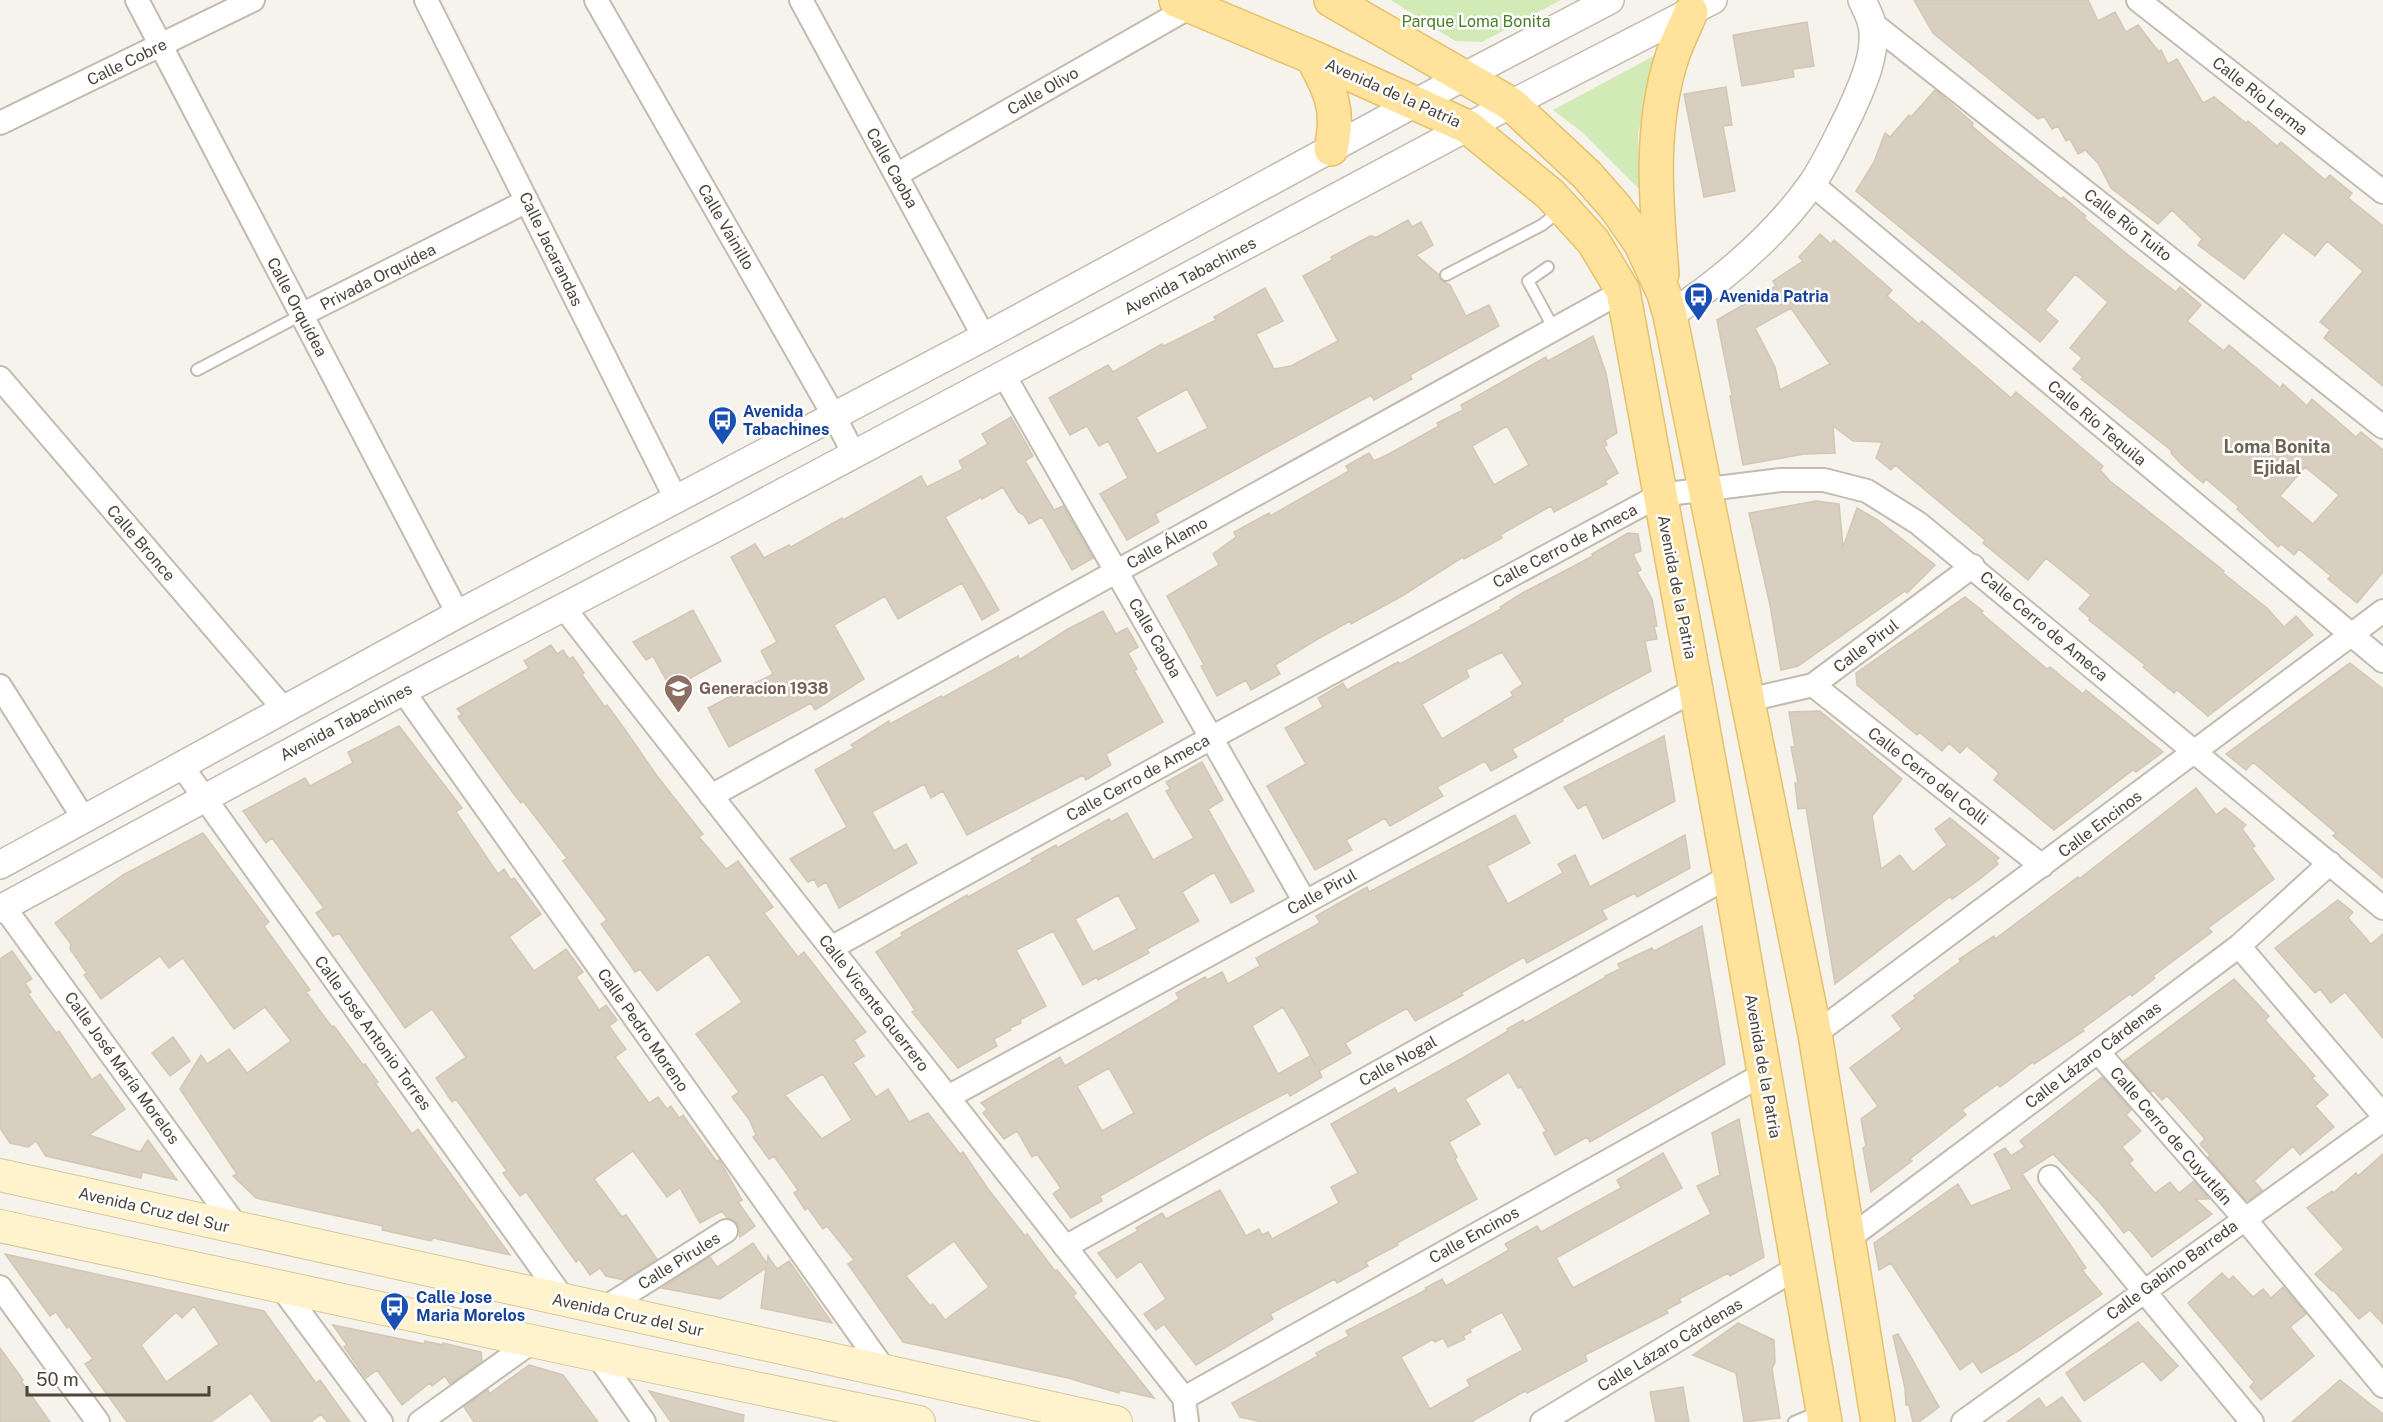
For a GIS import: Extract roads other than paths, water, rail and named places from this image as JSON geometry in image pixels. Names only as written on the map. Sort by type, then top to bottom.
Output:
[{"type":"main road","points":[[1331,0],[1511,104],[1587,175],[1616,208],[1641,244],[1667,304]]},
{"type":"main road","name":"Avenida de la Patria","points":[[1183,4],[1312,57],[1468,127],[1550,194],[1593,241],[1623,291],[1730,876],[1798,1267],[1814,1418]]},
{"type":"main road","points":[[1702,6],[1673,55],[1663,97],[1656,150],[1656,199],[1667,304],[1815,1034],[1878,1422]]},
{"type":"main road","points":[[1312,57],[1327,83],[1334,104],[1336,126],[1331,149]]},
{"type":"main road","name":"Avenida Cruz del Sur","points":[[0,1175],[238,1230],[884,1369],[1116,1422]]},
{"type":"main road","points":[[0,1226],[919,1422]]},
{"type":"street","name":"Calle Orquídea","points":[[137,0],[159,47],[458,614]]},
{"type":"street","name":"Calle Cobre","points":[[0,123],[253,0]]},
{"type":"street","name":"Calle Jacarandas","points":[[426,0],[676,499]]},
{"type":"street","name":"Calle Vainillo","points":[[596,0],[854,454]]},
{"type":"street","points":[[0,865],[283,708],[984,337],[1465,76],[1610,0]]},
{"type":"street","name":"Calle Río Lerma","points":[[2138,0],[2383,192]]},
{"type":"street","name":"Calle Caoba","points":[[803,1],[984,337]]},
{"type":"street","name":"Calle Olivo","points":[[896,175],[1183,4]]},
{"type":"street","name":"Avenida Tabachines","points":[[2,908],[403,691],[1004,375],[1511,104],[1702,6]]},
{"type":"street","points":[[1667,304],[1712,287],[1779,225],[1812,184],[1861,89],[1872,59],[1867,12]]},
{"type":"street","name":"Calle Río Tuito","points":[[1867,12],[2383,427]]},
{"type":"street","name":"Calle Río Tequila","points":[[1812,184],[2383,661]]},
{"type":"street","name":"Privada Orquídea","points":[[301,315],[527,201]]},
{"type":"street","name":"Calle Álamo","points":[[711,796],[1623,291]]},
{"type":"street","name":"Calle Caoba","points":[[1004,375],[1305,902]]},
{"type":"street","name":"Calle Bronce","points":[[0,378],[283,708]]},
{"type":"street","name":"Calle Cerro de Ameca","points":[[831,948],[1211,738],[1660,495],[1781,480],[1824,480],[1867,491],[1918,523],[2383,908]]},
{"type":"street","name":"Calle Pirul","points":[[1748,700],[1813,685],[1973,567]]},
{"type":"street","name":"Calle Vicente Guerrero","points":[[564,608],[1184,1398]]},
{"type":"street","name":"Calle Encinos","points":[[1815,1034],[2383,611]]},
{"type":"street","name":"Calle Cerro del Colli","points":[[1813,685],[2042,866]]},
{"type":"street","points":[[0,686],[84,819]]},
{"type":"street","name":"Calle Pirul","points":[[948,1097],[1696,688]]},
{"type":"street","name":"Calle Pedro Moreno","points":[[403,691],[884,1369]]},
{"type":"street","name":"Calle José Antonio Torres","points":[[181,765],[565,1301]]},
{"type":"street","name":"Calle Lázaro Cárdenas","points":[[1848,1239],[2239,946],[2330,863]]},
{"type":"street","name":"Calle Nogal","points":[[1065,1247],[1730,876]]},
{"type":"street","name":"Calle José María Morelos","points":[[2,908],[238,1230]]},
{"type":"street","points":[[2239,946],[2383,1115]]},
{"type":"street","name":"Calle Cerro de Cuyutlán","points":[[2098,1052],[2244,1218],[2383,1386]]},
{"type":"street","name":"Calle Encinos","points":[[1184,1398],[1765,1073]]},
{"type":"street","name":"Calle Gabino Barreda","points":[[1963,1422],[2383,1120]]},
{"type":"street","points":[[2050,1177],[2252,1422]]},
{"type":"street","name":"Calle Pirules","points":[[603,1309],[726,1231]]},
{"type":"street","name":"Calle Lázaro Cárdenas","points":[[1542,1422],[1798,1267]]},
{"type":"street","points":[[0,1287],[98,1422]]},
{"type":"street","points":[[281,1287],[381,1422]]},
{"type":"street","points":[[420,1422],[533,1341]]},
{"type":"street","points":[[597,1355],[645,1422]]},
{"type":"street","points":[[1184,1398],[1187,1422]]},
{"type":"lane","points":[[1446,275],[1542,225],[1563,208]]},
{"type":"lane","points":[[1548,267],[1528,281],[1554,329]]},
{"type":"lane","name":"Privada Orquídea","points":[[196,370],[301,315]]},
{"type":"place","name":"Avenida Patria","points":[[1698,322]]},
{"type":"place","name":"Avenida Tabachines","points":[[722,446]]},
{"type":"place","name":"Generacion 1938","points":[[678,714]]},
{"type":"place","name":"Calle Jose Maria Morelos","points":[[395,1332]]},
{"type":"district","name":"Loma Bonita Ejidal","points":[[2277,456]]},
{"type":"park label","name":"Parque Loma Bonita","points":[[1476,21]]}]
